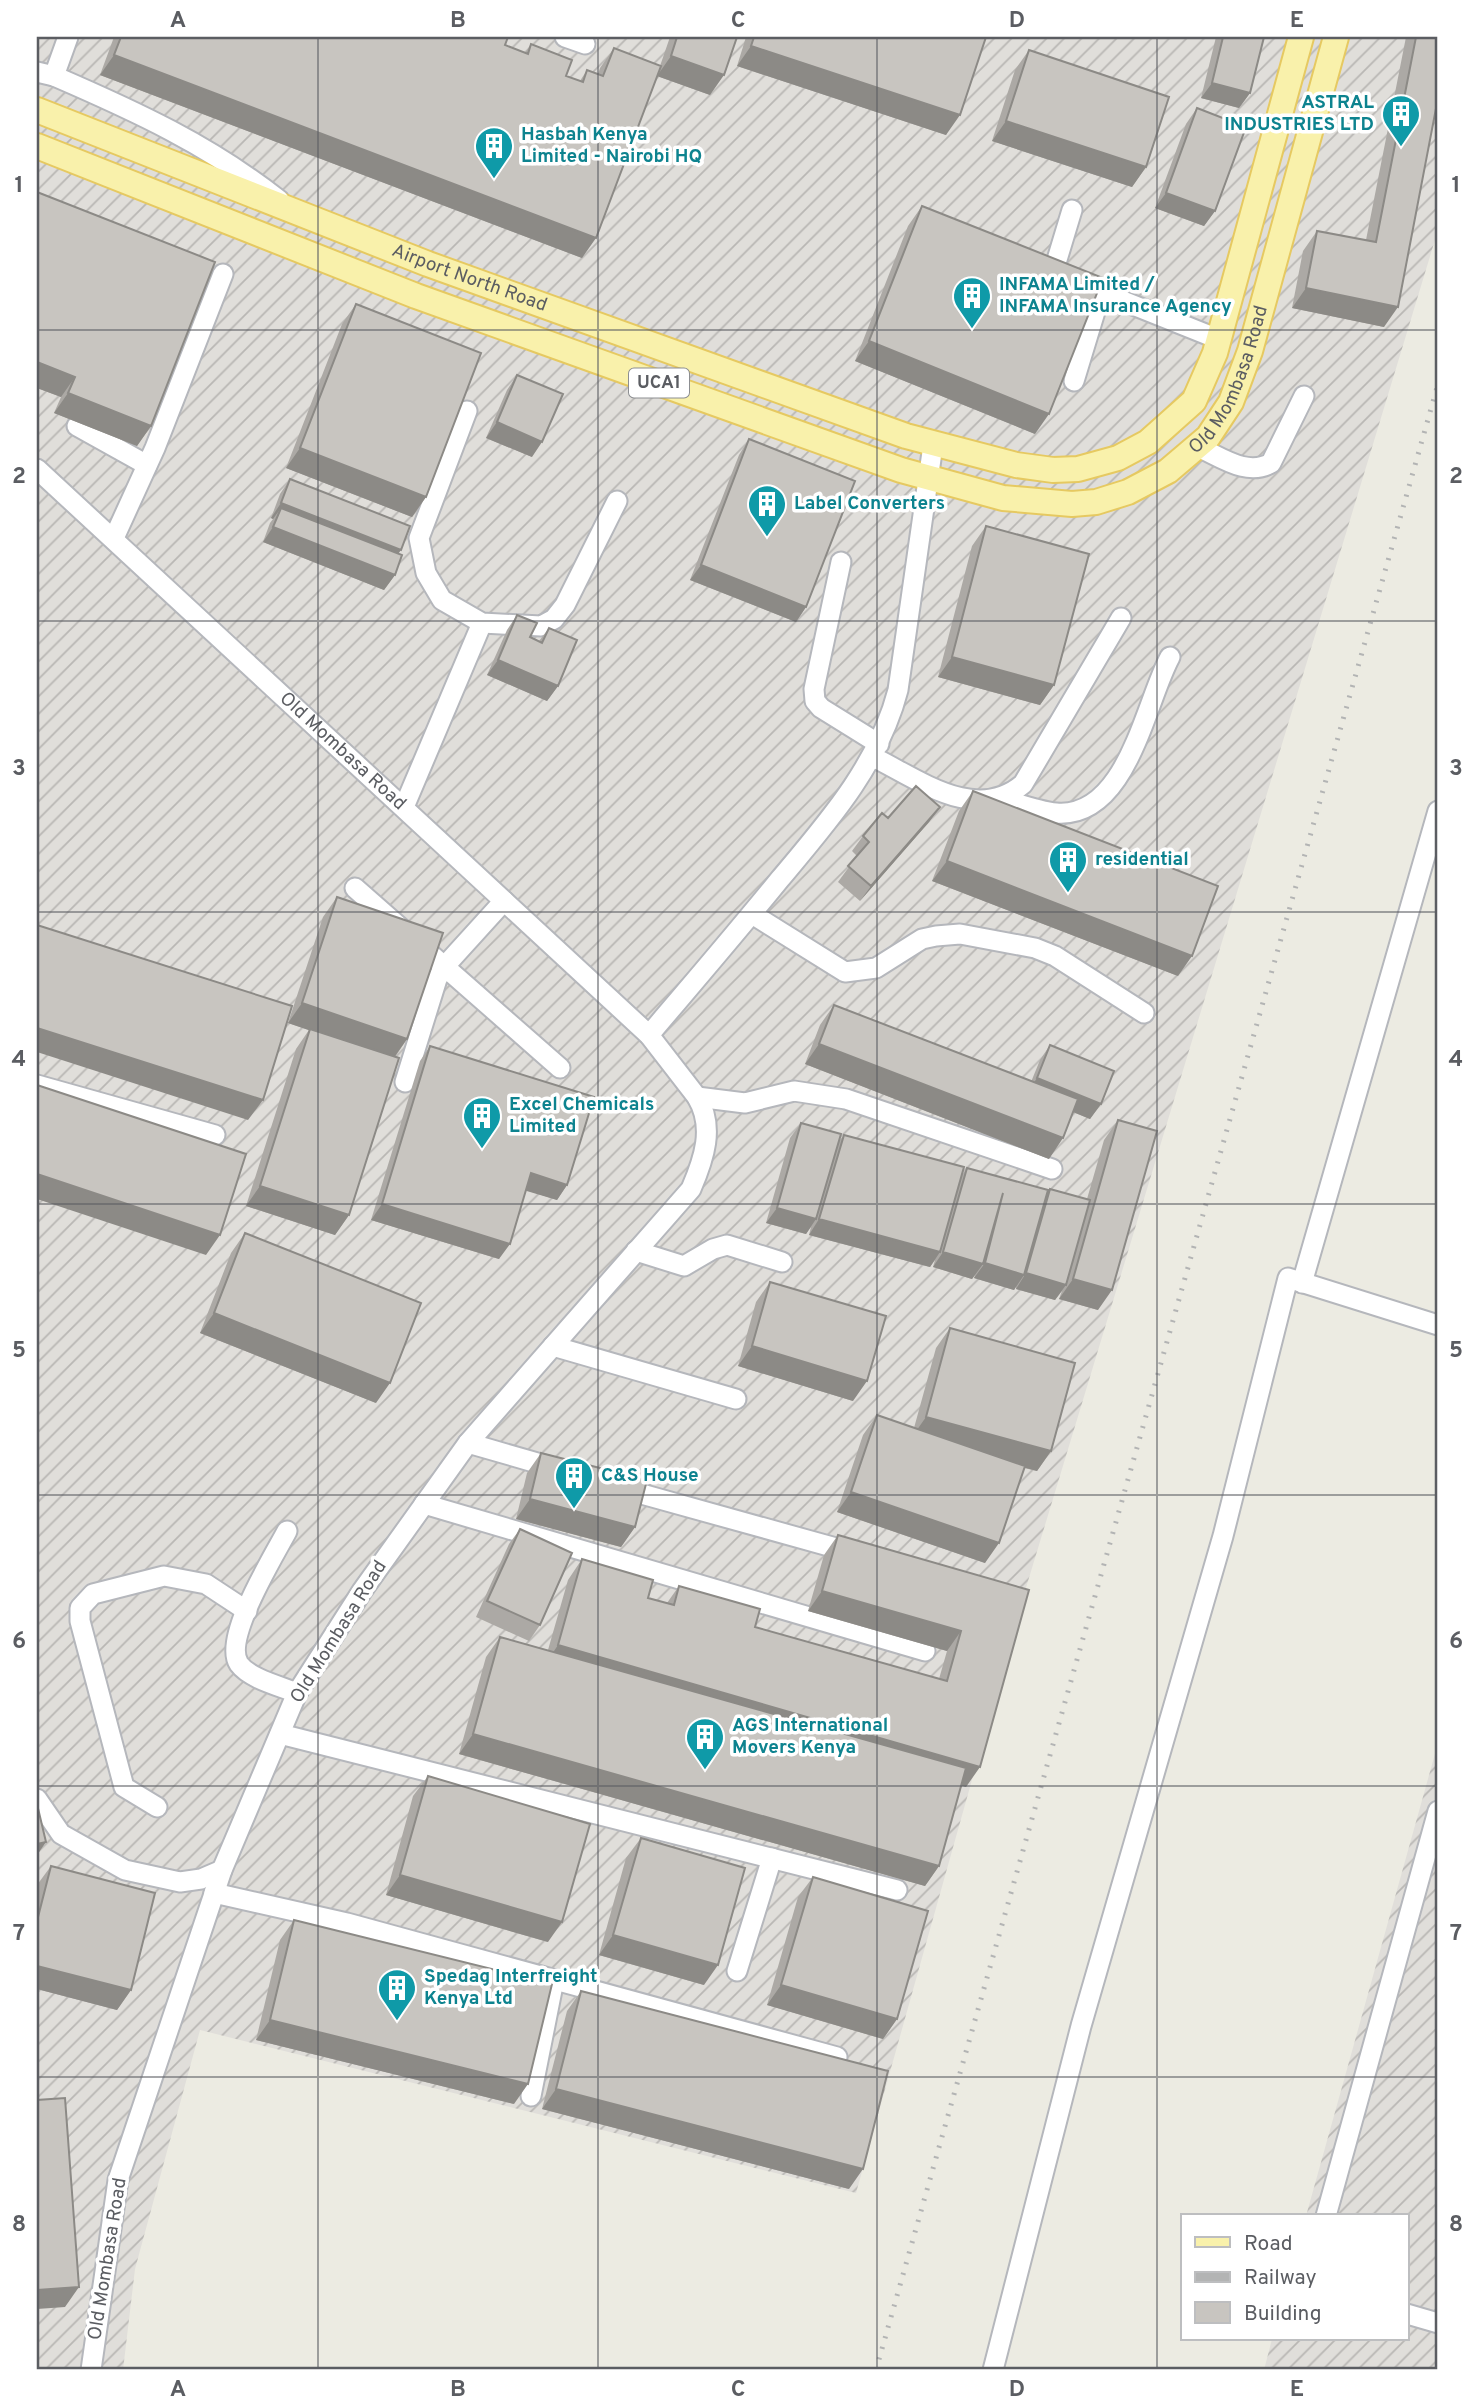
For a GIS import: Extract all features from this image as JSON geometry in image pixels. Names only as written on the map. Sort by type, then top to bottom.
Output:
[{"type":"main road","name":"Old Mombasa Road","points":[[906,436],[1016,465],[1053,470],[1078,469],[1118,458],[1148,442],[1194,401],[1218,339],[1301,37]]},
{"type":"main road","name":"Old Mombasa Road","points":[[901,470],[1028,502],[1096,502],[1149,482],[1198,447],[1208,437],[1231,402],[1250,351],[1336,37]]},
{"type":"main road","name":"Airport North Road","points":[[37,110],[428,264],[906,436]]},
{"type":"main road","points":[[44,148],[59,145],[65,121]]},
{"type":"main road","name":"Airport North Road","points":[[44,148],[416,296],[901,470]]},
{"type":"main road","points":[[416,296],[428,264]]},
{"type":"lane","points":[[68,37],[45,74],[160,125],[234,165],[291,210]]},
{"type":"lane","points":[[565,37],[585,44]]},
{"type":"lane","points":[[1072,210],[1047,270],[1218,339]]},
{"type":"lane","points":[[114,538],[147,465],[223,274]]},
{"type":"lane","points":[[1074,381],[1101,292]]},
{"type":"lane","points":[[1198,447],[1249,470],[1261,469],[1271,463],[1304,396]]},
{"type":"lane","points":[[467,411],[419,538],[426,573],[442,600],[482,623],[528,628],[541,626],[554,619],[565,605],[617,501]]},
{"type":"lane","points":[[77,426],[147,465]]},
{"type":"lane","points":[[649,1035],[820,831],[876,750],[891,719],[898,690],[933,444]]},
{"type":"lane","name":"Old Mombasa Road","points":[[37,469],[649,1035],[703,1106],[707,1131],[705,1159],[691,1189],[468,1443],[362,1591],[297,1693],[222,1870],[118,2180],[91,2370]]},
{"type":"lane","points":[[841,562],[814,689],[814,701],[876,750],[948,794],[969,801],[999,798],[1023,784],[1121,618]]},
{"type":"lane","points":[[404,807],[482,623]]},
{"type":"lane","points":[[999,798],[1057,813],[1087,806],[1105,793],[1135,746],[1160,676],[1170,657]]},
{"type":"lane","points":[[1302,1283],[1438,811]]},
{"type":"lane","points":[[355,888],[560,1068]]},
{"type":"lane","points":[[405,1082],[433,991],[444,967],[504,901]]},
{"type":"lane","points":[[752,914],[845,972],[876,968],[922,939],[936,936],[960,934],[1035,948],[1055,956],[1144,1013]]},
{"type":"lane","points":[[37,1085],[215,1135]]},
{"type":"lane","points":[[697,1097],[745,1103],[794,1091],[846,1099],[1052,1169]]},
{"type":"lane","points":[[636,1251],[684,1266],[713,1249],[727,1245],[782,1262]]},
{"type":"lane","points":[[993,2370],[1081,2026],[1223,1536],[1288,1279],[1438,1325]]},
{"type":"lane","points":[[553,1346],[737,1399]]},
{"type":"lane","points":[[468,1443],[573,1474]]},
{"type":"lane","points":[[599,1482],[873,1558]]},
{"type":"lane","points":[[424,1504],[925,1651]]},
{"type":"lane","points":[[287,1531],[247,1611],[234,1644],[239,1663],[246,1670],[297,1693]]},
{"type":"lane","points":[[157,1807],[124,1787],[80,1621],[80,1608],[93,1594],[164,1576],[206,1584],[247,1611]]},
{"type":"lane","points":[[280,1734],[897,1890]]},
{"type":"lane","points":[[37,1799],[61,1834],[125,1870],[180,1882],[201,1879],[222,1870]]},
{"type":"lane","points":[[1327,2214],[1438,1811]]},
{"type":"lane","points":[[737,1971],[772,1858]]},
{"type":"lane","points":[[214,1893],[347,1923],[837,2057]]},
{"type":"lane","points":[[531,2096],[554,1980]]},
{"type":"lane","points":[[1408,2314],[1438,2323]]},
{"type":"shaded area","points":[[37,37],[1438,37],[1438,230],[1025,1591],[856,2193],[200,2030],[135,2269],[123,2370],[37,2370]]},
{"type":"shaded area","points":[[1438,1743],[1438,2370],[1264,2370],[1272,2340],[1408,2340],[1408,2214],[1307,2214]]},
{"type":"building","name":"Hasbah Kenya Limited - Nairobi HQ","points":[[121,37],[508,37],[505,45],[528,54],[531,44],[572,60],[566,76],[583,82],[587,70],[603,76],[614,48],[661,66],[596,238],[114,55]]},
{"type":"building","points":[[677,37],[737,37],[724,75],[671,56]]},
{"type":"building","points":[[754,37],[986,37],[960,115],[751,46]]},
{"type":"building","points":[[1223,37],[1264,37],[1250,93],[1212,83]]},
{"type":"building","name":"ASTRAL INDUSTRIES LTD","points":[[1416,37],[1438,37],[1438,98],[1398,307],[1306,288],[1317,231],[1376,242]]},
{"type":"building","points":[[1029,50],[1169,97],[1146,167],[1006,121]]},
{"type":"building","points":[[1197,108],[1246,127],[1215,211],[1166,193]]},
{"type":"building","points":[[37,192],[215,262],[151,426],[68,393],[75,377],[37,362]]},
{"type":"building","name":"INFAMA Limited / INFAMA Insurance Agency","points":[[922,206],[1103,278],[1049,414],[869,341]]},
{"type":"building","points":[[356,304],[481,353],[426,497],[300,448]]},
{"type":"building","points":[[517,375],[563,394],[542,442],[497,422]]},
{"type":"building","name":"Label Converters","points":[[749,439],[855,481],[806,607],[701,565]]},
{"type":"building","points":[[290,479],[410,526],[401,550],[281,503]]},
{"type":"building","points":[[281,508],[402,555],[395,575],[273,527]]},
{"type":"building","points":[[986,526],[1089,554],[1054,685],[952,657]]},
{"type":"building","points":[[517,615],[537,623],[530,637],[542,643],[549,628],[577,640],[558,686],[498,660]]},
{"type":"building","points":[[916,786],[940,807],[871,886],[848,866],[869,842],[863,836],[882,813],[888,818]]},
{"type":"building","name":"residential","points":[[973,791],[1218,886],[1192,956],[947,861]]},
{"type":"building","points":[[337,897],[443,933],[407,1039],[302,1003]]},
{"type":"building","points":[[37,925],[292,1006],[263,1100],[37,1028]]},
{"type":"building","points":[[834,1005],[1078,1099],[1063,1138],[819,1044]]},
{"type":"building","points":[[310,1029],[399,1058],[349,1215],[260,1186]]},
{"type":"building","points":[[1050,1045],[1114,1071],[1101,1104],[1037,1078]]},
{"type":"building","name":"Excel Chemicals Limited","points":[[430,1046],[594,1097],[567,1185],[531,1173],[510,1244],[382,1204]]},
{"type":"building","points":[[37,1085],[246,1154],[220,1235],[37,1174]]},
{"type":"building","points":[[1118,1120],[1157,1131],[1112,1290],[1073,1279]]},
{"type":"building","points":[[801,1123],[841,1134],[816,1219],[777,1208]]},
{"type":"building","points":[[844,1135],[964,1167],[940,1252],[819,1219]]},
{"type":"building","points":[[967,1168],[1048,1190],[1024,1275],[985,1263],[1003,1193],[983,1264],[943,1252]]},
{"type":"building","points":[[1050,1189],[1090,1200],[1066,1285],[1026,1273]]},
{"type":"building","points":[[245,1233],[421,1303],[390,1383],[214,1313]]},
{"type":"building","points":[[770,1282],[886,1316],[867,1381],[752,1346]]},
{"type":"building","points":[[950,1328],[1075,1363],[1051,1451],[926,1417]]},
{"type":"building","points":[[877,1415],[1025,1466],[999,1543],[851,1492]]},
{"type":"building","points":[[541,1453],[647,1480],[635,1527],[530,1499]]},
{"type":"building","points":[[520,1529],[572,1553],[540,1625],[487,1601]]},
{"type":"building","points":[[838,1535],[1029,1590],[980,1767],[558,1645],[582,1559],[653,1580],[648,1598],[674,1605],[679,1586],[760,1609],[755,1627],[947,1681],[961,1631],[822,1591]]},
{"type":"building","name":"AGS International Movers Kenya","points":[[500,1637],[966,1768],[939,1866],[473,1734]]},
{"type":"building","points":[[428,1776],[590,1824],[562,1922],[400,1875]]},
{"type":"building","points":[[37,1804],[46,1842],[37,1844]]},
{"type":"building","points":[[641,1838],[745,1868],[718,1965],[613,1935]]},
{"type":"building","points":[[51,1866],[155,1893],[131,1990],[37,1966],[37,1921]]},
{"type":"building","points":[[813,1877],[928,1911],[897,2019],[781,1985]]},
{"type":"building","name":"Spedag Interfreight Kenya Ltd","points":[[294,1920],[552,1984],[528,2084],[270,2020]]},
{"type":"building","points":[[581,1991],[888,2071],[863,2169],[556,2089]]},
{"type":"building","points":[[65,2098],[79,2287],[37,2290],[37,2100]]},
{"type":"railway","points":[[876,2370],[1438,384]]},
{"type":"place","name":"ASTRAL INDUSTRIES LTD","points":[[1401,148]]},
{"type":"place","name":"Hasbah Kenya Limited - Nairobi HQ","points":[[494,180]]},
{"type":"place","name":"INFAMA Limited / INFAMA Insurance Agency","points":[[972,330]]},
{"type":"place","name":"Label Converters","points":[[767,538]]},
{"type":"place","name":"residential","points":[[1068,894]]},
{"type":"place","name":"Excel Chemicals Limited","points":[[482,1150]]},
{"type":"place","name":"C&S House","points":[[574,1510]]},
{"type":"place","name":"AGS International Movers Kenya","points":[[705,1771]]},
{"type":"place","name":"Spedag Interfreight Kenya Ltd","points":[[397,2022]]}]
